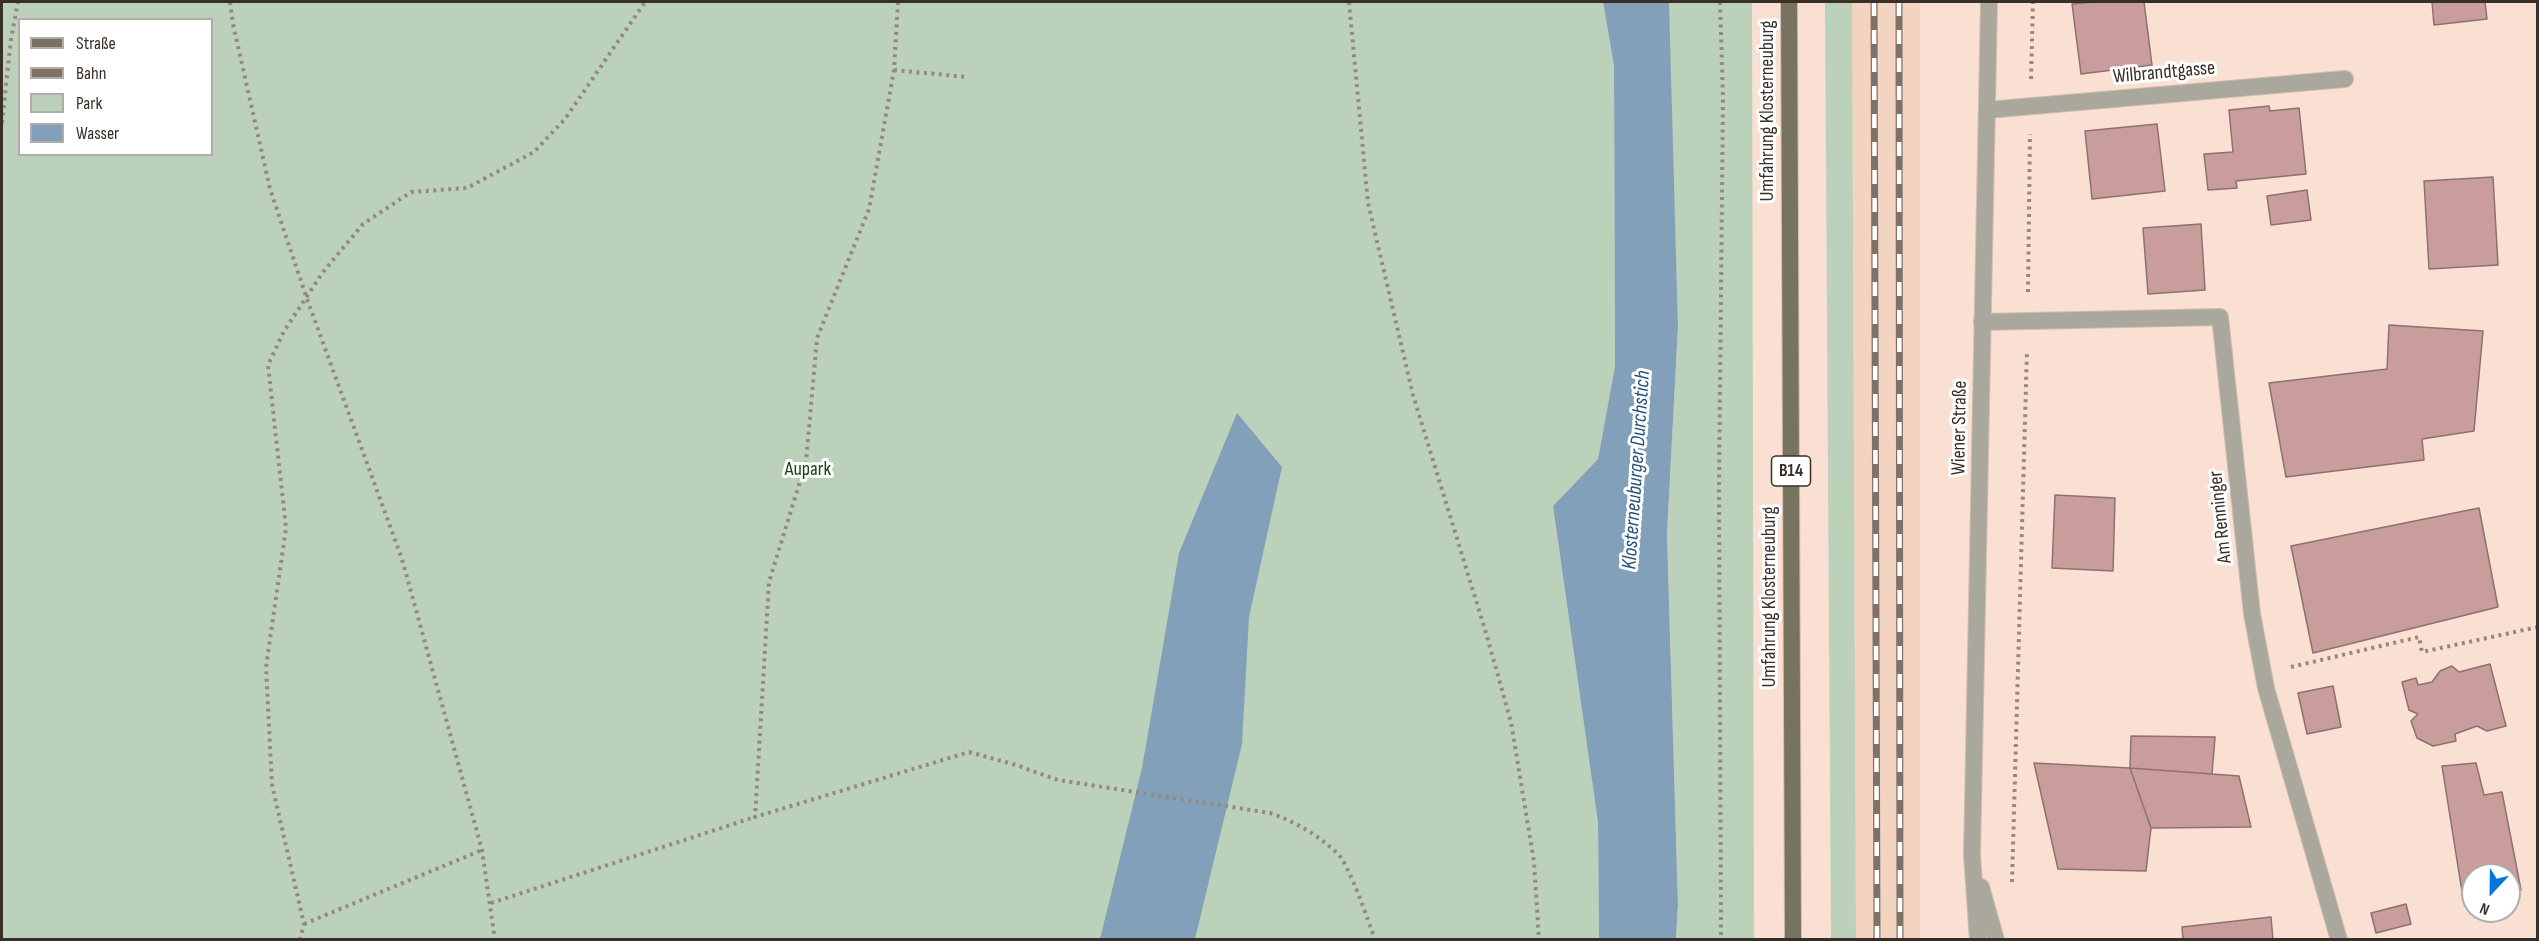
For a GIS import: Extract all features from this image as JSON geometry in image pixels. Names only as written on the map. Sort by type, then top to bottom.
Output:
[{"type":"main road","name":"Umfahrung Klosterneuburg","points":[[1789,2],[1793,939]]},
{"type":"street","name":"Wiener Straße","points":[[1978,939],[1972,855],[1989,2]]},
{"type":"street","name":"Wilbrandtgasse","points":[[1987,110],[2344,79]]},
{"type":"street","name":"Am Renninger","points":[[1982,322],[2220,317],[2252,614],[2266,688],[2339,939]]},
{"type":"street","name":"Wiener Straße","points":[[1972,855],[1996,939]]},
{"type":"path","points":[[2,123],[11,39],[18,2]]},
{"type":"path","points":[[230,2],[270,189],[307,299],[402,559],[482,850],[495,939]]},
{"type":"path","points":[[300,939],[304,924],[272,786],[266,668],[286,528],[268,365],[284,331],[323,272],[363,224],[411,192],[467,188],[534,152],[565,119],[645,2]]},
{"type":"path","points":[[755,817],[769,582],[806,462],[817,338],[869,209],[894,70],[898,2]]},
{"type":"path","points":[[1349,2],[1368,203],[1413,395],[1511,722],[1534,862],[1539,939]]},
{"type":"path","points":[[1720,2],[1723,97],[1719,485],[1721,939]]},
{"type":"path","points":[[2012,890],[2033,2]]},
{"type":"path","points":[[894,70],[967,78]]},
{"type":"path","points":[[2264,673],[2419,637],[2422,651],[2538,627]]},
{"type":"path","points":[[491,903],[755,817],[969,752],[1058,780],[1270,813],[1298,823],[1339,855],[1368,916],[1375,939]]},
{"type":"path","points":[[304,924],[482,850]]},
{"type":"shaded area","points":[[1852,2],[1920,2],[1920,939],[1856,939]]},
{"type":"green space","name":"Aupark","points":[[2,2],[1603,2],[1614,66],[1615,366],[1598,459],[1553,506],[1598,823],[1599,939],[2,940]]},
{"type":"green space","points":[[1668,2],[1752,2],[1754,939],[1676,939],[1678,905],[1667,534],[1678,326]]},
{"type":"green space","points":[[1825,2],[1852,2],[1856,940],[1831,939]]},
{"type":"water","name":"Klosterneuburger Durchstich","points":[[1603,2],[1669,3],[1678,326],[1667,534],[1678,905],[1676,939],[1599,939],[1598,823],[1553,506],[1598,459],[1615,366],[1614,66]]},
{"type":"water","points":[[1237,413],[1282,467],[1249,617],[1242,744],[1195,939],[1100,939],[1142,768],[1179,553]]},
{"type":"building","points":[[2144,2],[2152,65],[2081,74],[2072,4]]},
{"type":"building","points":[[2432,2],[2485,2],[2487,19],[2434,25]]},
{"type":"building","points":[[2269,106],[2270,111],[2299,108],[2306,174],[2236,181],[2237,188],[2208,190],[2204,154],[2233,152],[2229,110]]},
{"type":"building","points":[[2157,124],[2165,191],[2092,199],[2085,131]]},
{"type":"building","points":[[2493,177],[2498,265],[2429,269],[2424,181]]},
{"type":"building","points":[[2307,190],[2311,220],[2271,225],[2267,196]]},
{"type":"building","points":[[2201,224],[2205,290],[2148,294],[2143,228]]},
{"type":"building","points":[[2389,325],[2483,331],[2474,431],[2422,439],[2424,460],[2286,477],[2269,383],[2387,369]]},
{"type":"building","points":[[2055,495],[2115,498],[2113,571],[2052,568]]},
{"type":"building","points":[[2479,508],[2498,607],[2313,653],[2291,546]]},
{"type":"building","points":[[2490,664],[2506,726],[2487,731],[2477,726],[2455,734],[2456,741],[2433,746],[2417,738],[2411,721],[2418,714],[2409,710],[2402,682],[2416,678],[2418,685],[2432,682],[2440,671],[2452,666],[2459,672]]},
{"type":"building","points":[[2333,686],[2341,727],[2307,734],[2298,693]]},
{"type":"building","points":[[2131,736],[2215,737],[2212,774],[2130,768]]},
{"type":"building","points":[[2034,763],[2130,768],[2151,828],[2146,871],[2058,869]]},
{"type":"building","points":[[2476,763],[2484,795],[2502,792],[2516,863],[2461,863],[2461,885],[2442,766]]},
{"type":"building","points":[[2130,768],[2239,776],[2251,827],[2151,828]]},
{"type":"building","points":[[2406,904],[2411,924],[2376,933],[2371,913]]},
{"type":"building","points":[[2271,917],[2273,940],[2183,940],[2182,927]]},
{"type":"railway","points":[[1874,2],[1877,940]]},
{"type":"railway","points":[[1899,2],[1900,940]]}]
